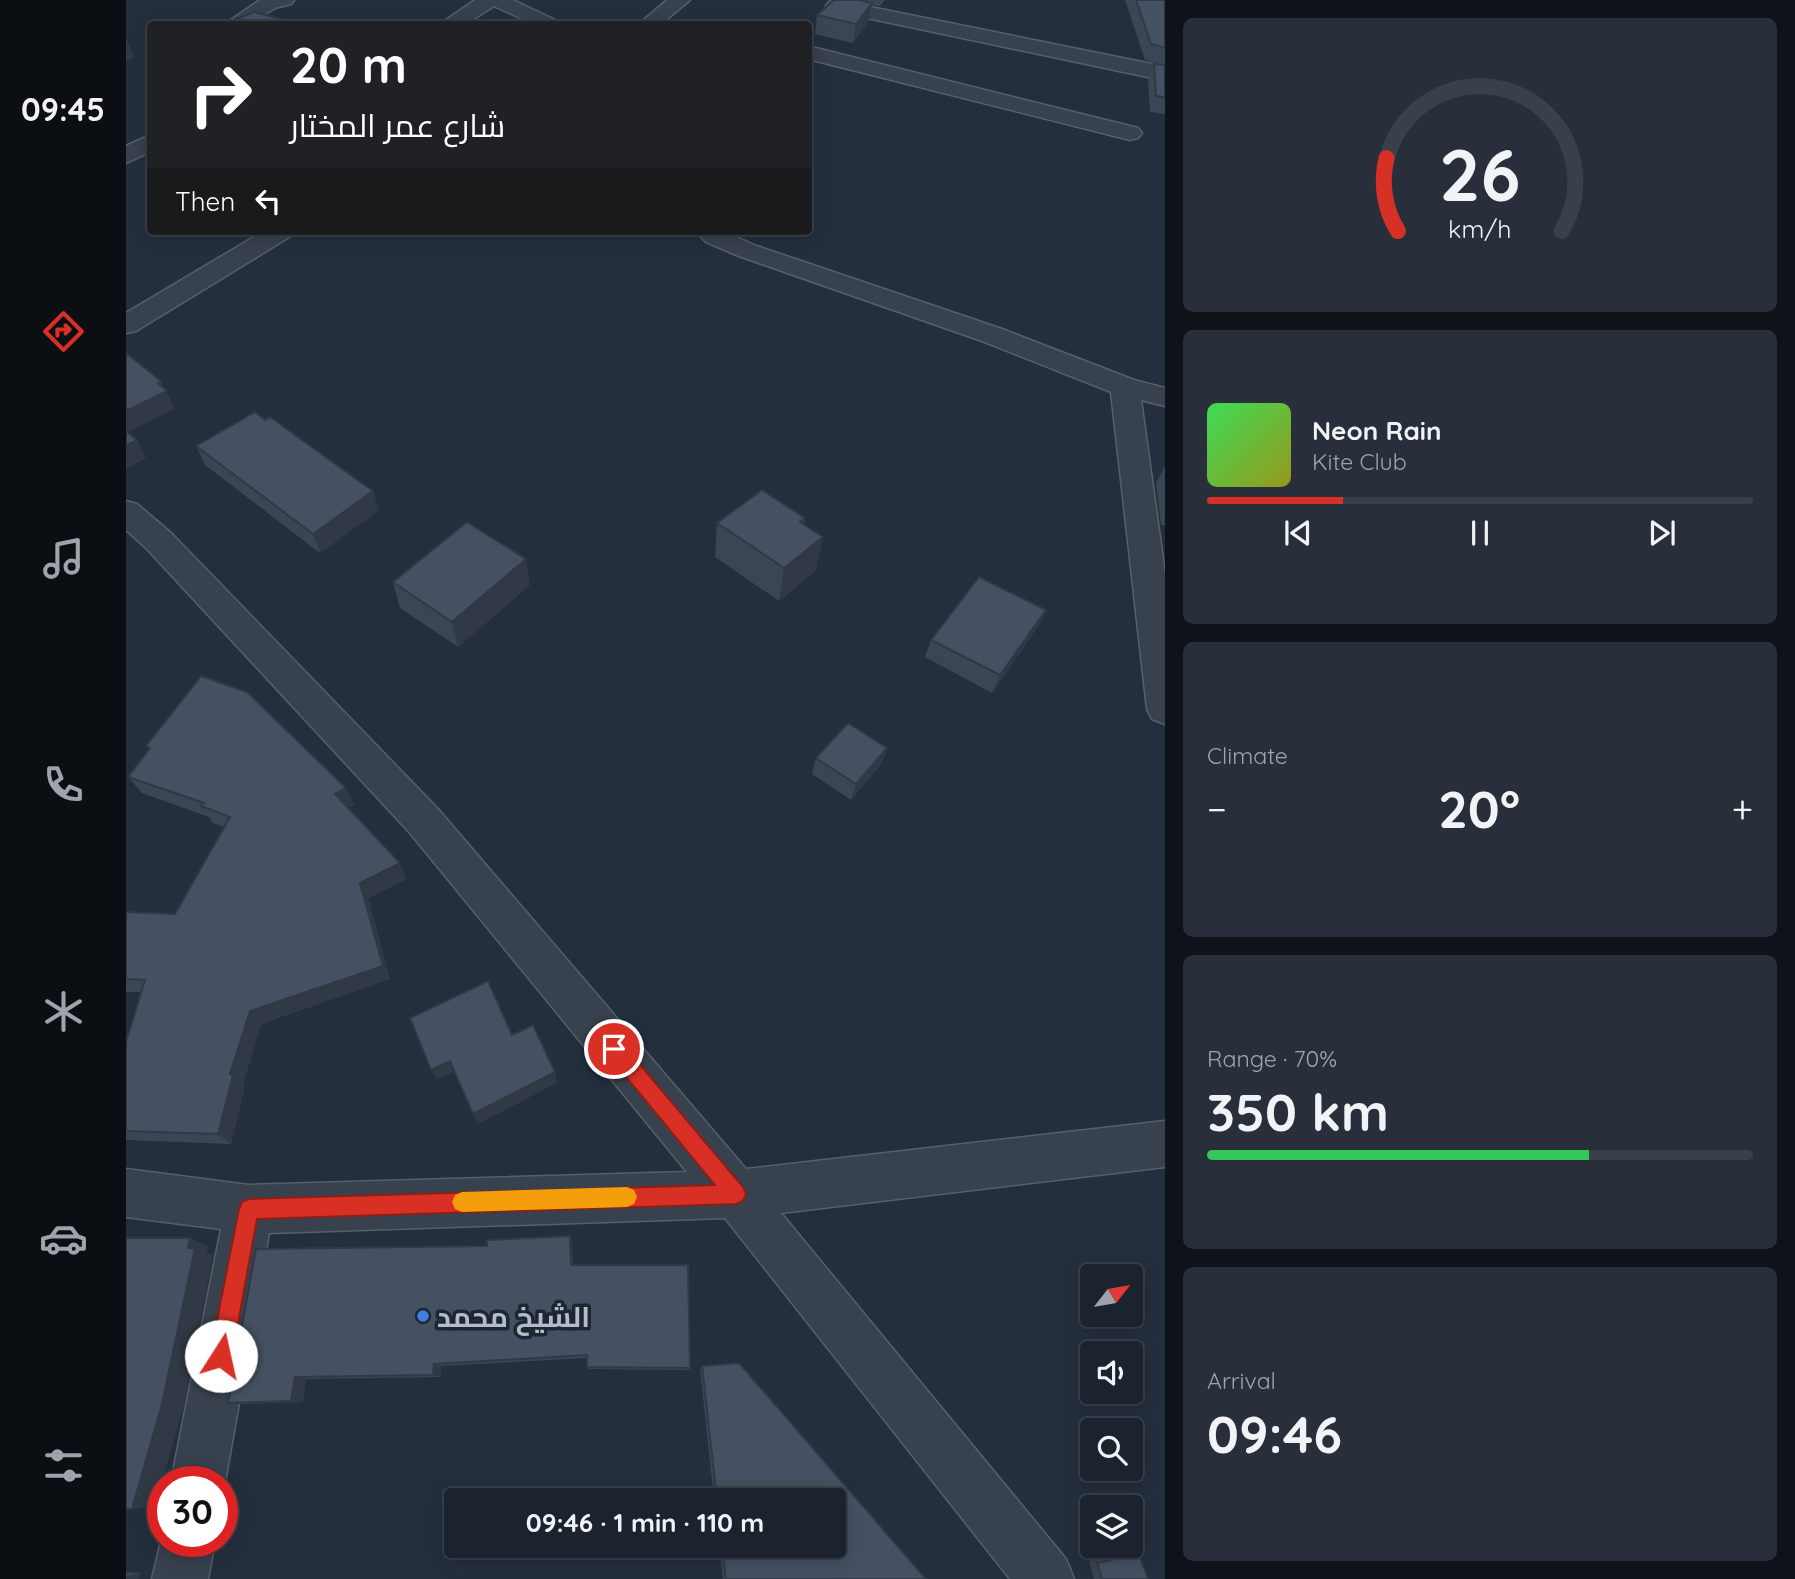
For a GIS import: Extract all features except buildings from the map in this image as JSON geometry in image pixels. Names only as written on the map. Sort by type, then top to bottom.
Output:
[{"type":"street","points":[[239,21],[268,4],[284,0]]},
{"type":"street","points":[[458,21],[489,0]]},
{"type":"street","points":[[497,0],[542,21]]},
{"type":"street","points":[[653,21],[680,0]]},
{"type":"street","points":[[818,23],[839,3],[1157,72]]},
{"type":"street","points":[[812,53],[1130,133]]},
{"type":"street","points":[[126,156],[147,144]]},
{"type":"street","points":[[126,325],[273,235]]},
{"type":"street","points":[[713,235],[745,250],[992,335],[1125,387],[1165,397]]},
{"type":"street","points":[[1125,387],[1165,709]]},
{"type":"street","points":[[126,512],[159,541],[424,821],[736,1194],[813,1293],[1046,1579]]},
{"type":"street","points":[[126,1193],[249,1209],[736,1194],[1165,1144]]},
{"type":"street","points":[[201,1466],[249,1209]]},
{"type":"street","points":[[180,1579],[184,1557]]},
{"type":"slow traffic","points":[[462,1202],[627,1197]]},
{"type":"place","name":"الشيخ محمد","points":[[423,1316]]},
{"type":"route","points":[[221,1356],[249,1209],[736,1194],[614,1049]]}]
